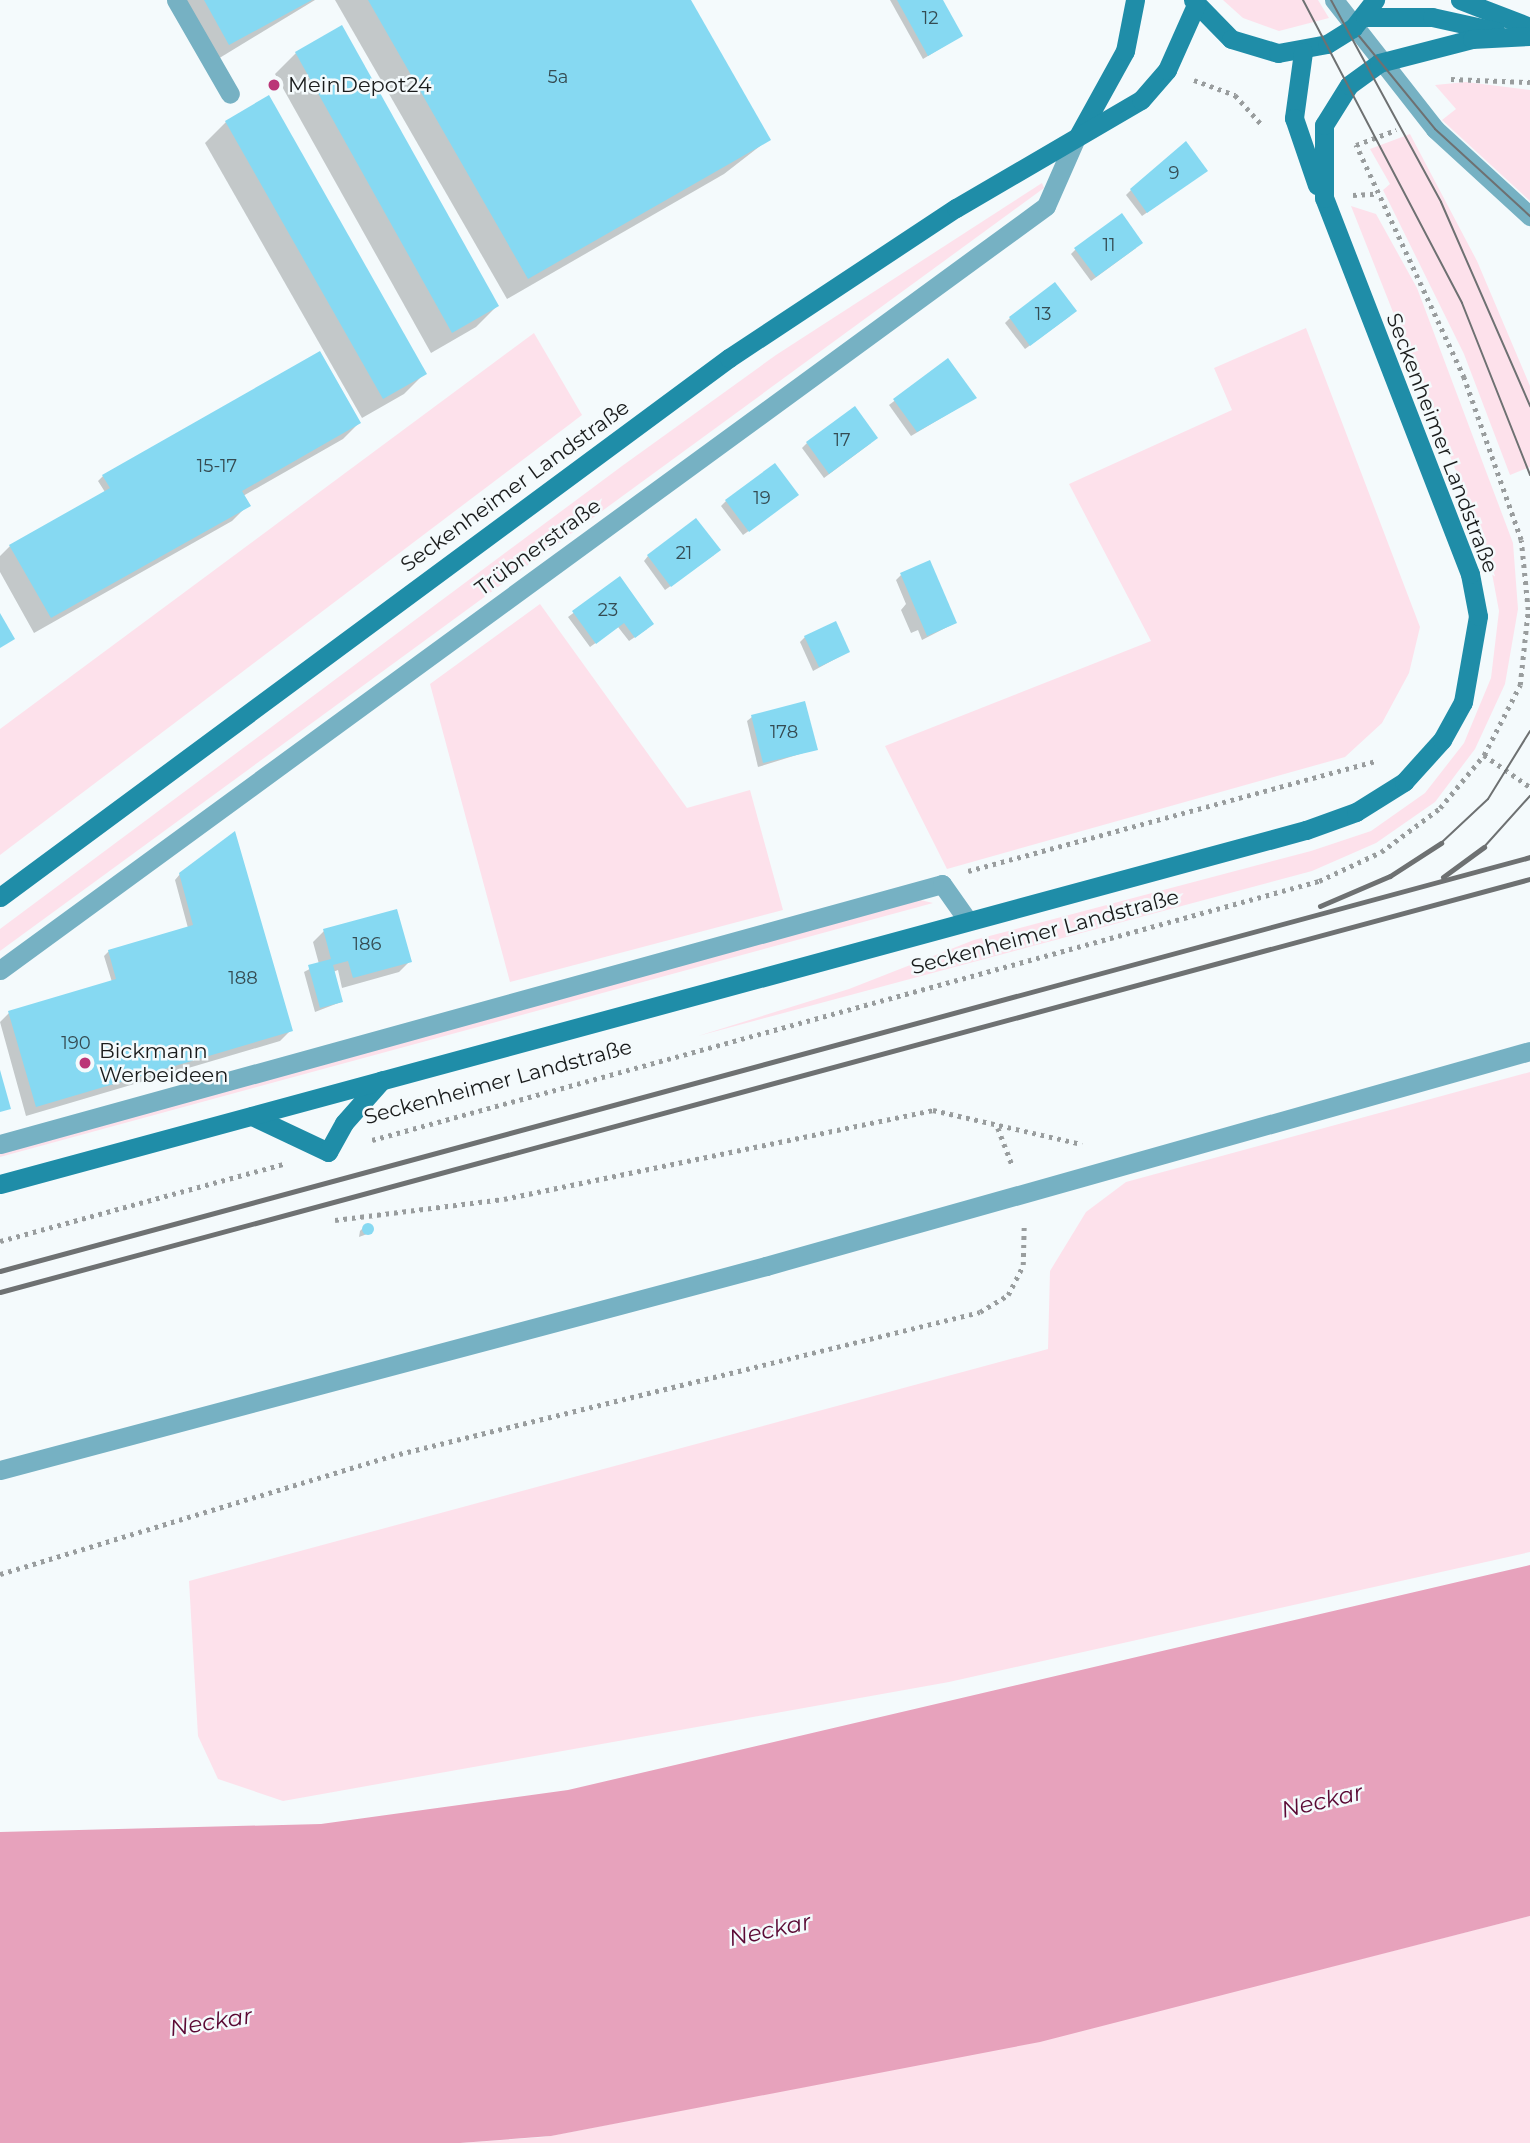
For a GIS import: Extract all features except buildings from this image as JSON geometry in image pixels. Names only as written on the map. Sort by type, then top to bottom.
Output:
[{"type":"main road","points":[[1075,140],[1125,51],[1135,0]]},
{"type":"main road","points":[[1460,0],[1482,5],[1526,33]]},
{"type":"main road","name":"Seckenheimer Landstraße","points":[[0,897],[729,358],[956,208],[1141,100],[1167,70],[1194,2],[1231,39],[1278,53],[1303,52],[1364,15],[1432,17],[1526,33]]},
{"type":"main road","name":"Seckenheimer Landstraße","points":[[0,1184],[968,921],[1356,812],[1404,782],[1442,740],[1462,702],[1478,616],[1470,574],[1324,198],[1319,156],[1324,125],[1349,85],[1379,63],[1430,46],[1526,33]]},
{"type":"main road","points":[[1303,52],[1294,118],[1302,154],[1324,198]]},
{"type":"main road","points":[[252,1116],[328,1152],[344,1123],[382,1080]]},
{"type":"street","points":[[176,0],[230,94]]},
{"type":"street","points":[[1334,0],[1364,15],[1379,63],[1435,129],[1530,216]]},
{"type":"street","name":"Trübnerstraße","points":[[0,971],[1046,206],[1075,140]]},
{"type":"street","points":[[0,1144],[942,884]]},
{"type":"street","name":"Seckenheimer Landstraße","points":[[942,884],[968,921]]},
{"type":"street","points":[[0,1470],[1024,1195],[1530,1051]]},
{"type":"path","points":[[1167,70],[1235,95],[1265,132]]},
{"type":"path","name":"Seckenheimer Landstraße","points":[[0,1241],[1319,881],[1401,837],[1440,808],[1484,755],[1520,685],[1528,610],[1521,540],[1464,378],[1375,194]]},
{"type":"path","points":[[1484,755],[1530,787]]},
{"type":"path","points":[[942,884],[968,871],[1384,759]]},
{"type":"path","points":[[335,1220],[504,1199],[933,1110],[998,1128],[1088,1145]]},
{"type":"path","points":[[0,1574],[391,1456],[980,1312],[1007,1295],[1023,1265],[1024,1195],[998,1128]]},
{"type":"shaded area","points":[[1223,0],[1318,0],[1329,18],[1279,31],[1243,18]]},
{"type":"shaded area","points":[[1466,82],[1530,90],[1530,201],[1442,120],[1456,109],[1435,85]]},
{"type":"shaded area","points":[[1410,134],[1477,261],[1530,386],[1530,467],[1510,475],[1464,354],[1383,190],[1390,184],[1370,149]]},
{"type":"shaded area","points":[[1042,183],[1044,188],[0,951],[0,929],[622,466],[776,355]]},
{"type":"shaded area","points":[[1351,206],[1376,214],[1417,288],[1513,543],[1518,609],[1505,684],[1475,749],[1435,802],[1376,843],[1312,871],[698,1036],[849,989],[974,940],[1311,851],[1371,831],[1425,793],[1464,743],[1491,678],[1499,611],[1488,552]]},
{"type":"shaded area","points":[[1306,328],[1420,627],[1409,673],[1382,723],[1345,757],[947,869],[885,746],[1151,641],[1069,484],[1232,410],[1214,368]]},
{"type":"shaded area","points":[[534,333],[582,415],[0,855],[0,729]]},
{"type":"shaded area","points":[[540,604],[687,808],[750,790],[783,910],[510,982],[430,684]]},
{"type":"shaded area","points":[[916,899],[933,903],[0,1157],[0,1153]]},
{"type":"shaded area","points":[[1530,1072],[1530,1552],[949,1682],[283,1801],[218,1779],[198,1736],[189,1581],[1048,1349],[1050,1271],[1086,1212],[1126,1182]]},
{"type":"shaded area","points":[[1530,1916],[1530,2143],[460,2143],[545,2137],[1037,2041]]},
{"type":"water","name":"Neckar","points":[[1530,1565],[1530,1916],[1040,2042],[551,2136],[460,2143],[0,2143],[0,1832],[321,1824],[568,1790]]},
{"type":"tram line","points":[[1303,0],[1462,303],[1530,475]]},
{"type":"tram line","points":[[1331,0],[1441,202],[1530,406]]},
{"type":"tram line","points":[[1359,36],[1435,129],[1530,216]]},
{"type":"tram line","points":[[1441,843],[1488,799],[1530,731]]},
{"type":"tram line","points":[[1484,847],[1530,796]]},
{"type":"railway","points":[[1320,906],[1390,876],[1441,843]]},
{"type":"railway","points":[[1443,877],[1484,847]]},
{"type":"railway","points":[[0,1271],[1530,857]]},
{"type":"railway","points":[[0,1292],[1530,879]]},
{"type":"place","name":"MeinDepot24","points":[[274,85]]},
{"type":"place","name":"Bickmann Werbeideen","points":[[85,1063]]}]
